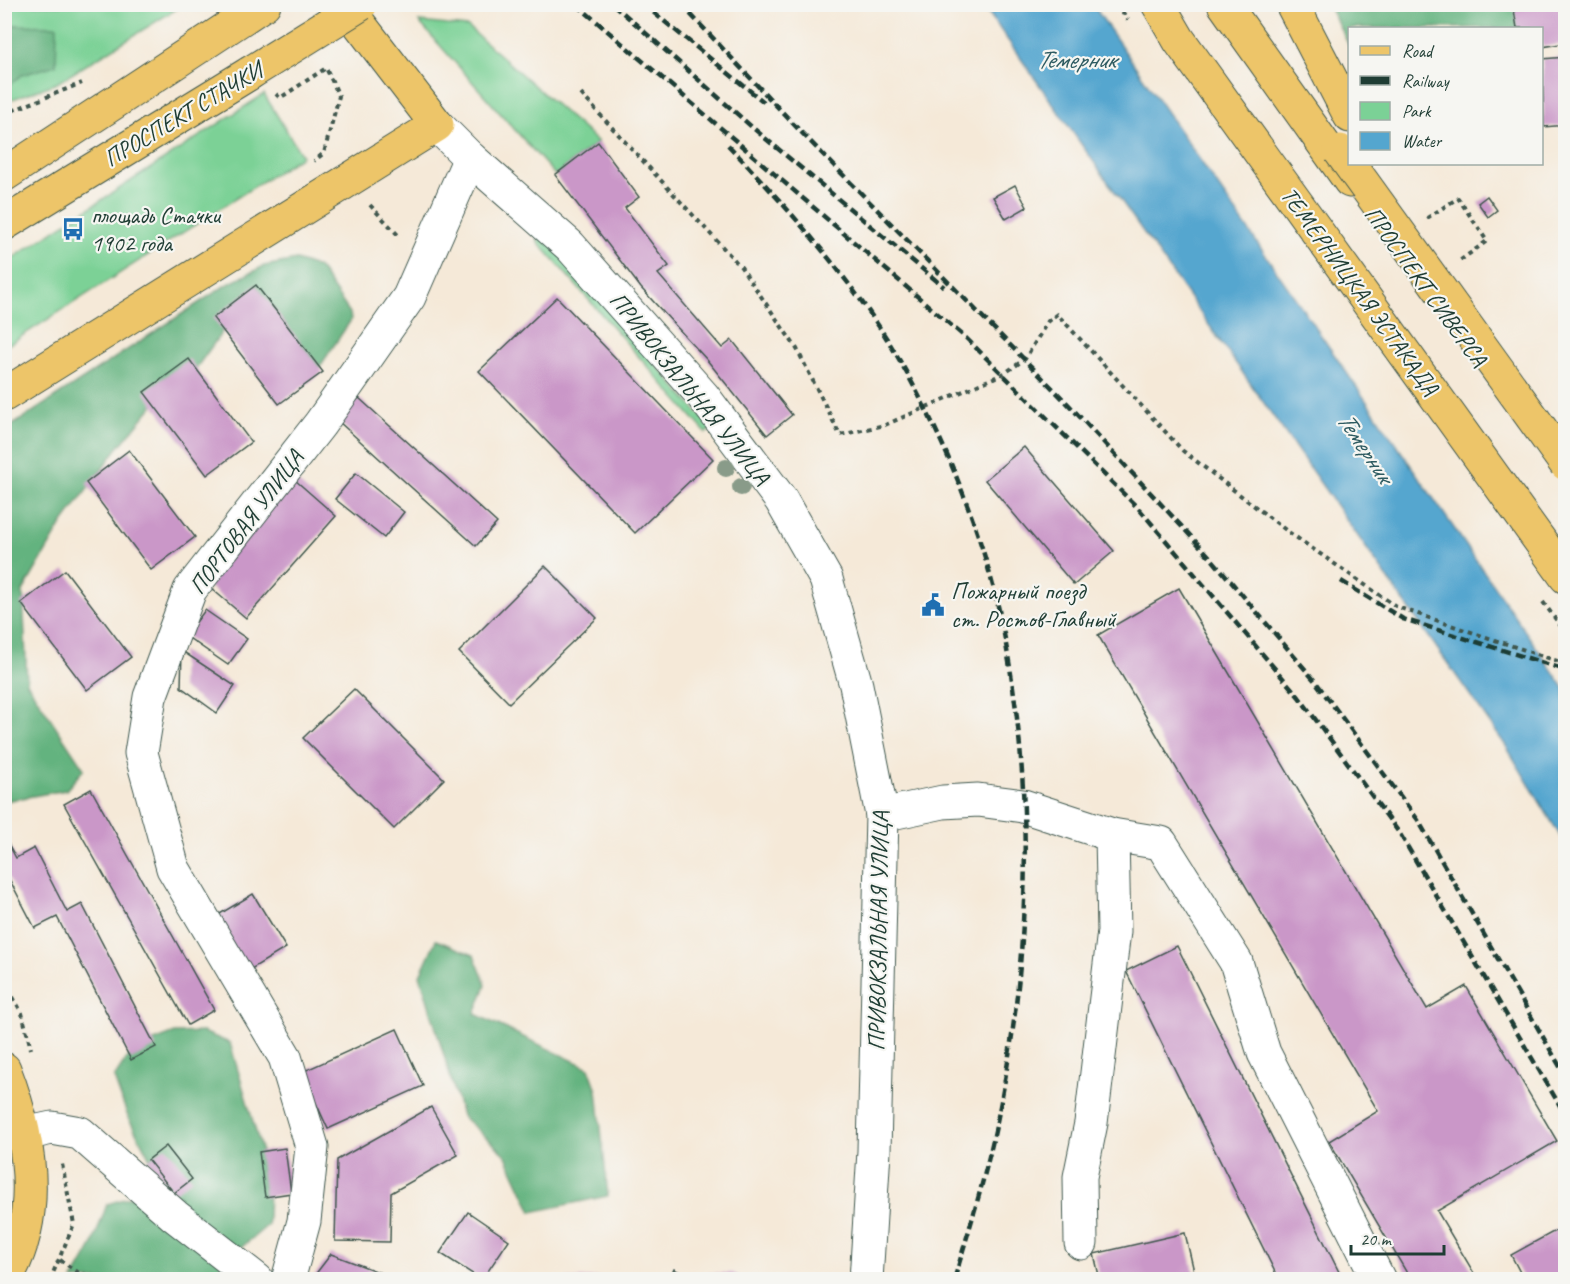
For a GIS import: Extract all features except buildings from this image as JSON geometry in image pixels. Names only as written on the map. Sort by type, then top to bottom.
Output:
[{"type":"main road","name":"ПРОСПЕКТ СТАЧКИ","points":[[4,175],[264,4]]},
{"type":"main road","points":[[4,395],[436,125],[344,4]]},
{"type":"main road","name":"ПРОСПЕКТ СТАЧКИ","points":[[4,224],[361,4]]},
{"type":"main road","name":"ТЕМЕРНИЦКАЯ ЭСТАКАДА","points":[[1158,4],[1179,40],[1566,577]]},
{"type":"main road","name":"ПРОСПЕКТ СИВЕРСА","points":[[1166,4],[1186,38],[1566,563]]},
{"type":"main road","name":"ПРОСПЕКТ СИВЕРСА","points":[[1224,4],[1566,479]]},
{"type":"main road","points":[[1235,4],[1348,161]]},
{"type":"main road","points":[[1292,4],[1348,112]]},
{"type":"main road","points":[[1351,165],[1566,464]]},
{"type":"main road","points":[[1377,165],[1412,230],[1479,328],[1487,354]]},
{"type":"main road","points":[[4,1069],[30,1163],[29,1213],[15,1263],[5,1280]]},
{"type":"street","name":"ПРИВОКЗАЛЬНАЯ УЛИЦА","points":[[436,125],[570,246],[703,396],[781,500],[826,579],[856,685],[882,814],[874,1151],[866,1280]]},
{"type":"street","name":"ПОРТОВАЯ УЛИЦА","points":[[288,1280],[304,1221],[312,1147],[285,1057],[173,868],[141,753],[150,697],[190,590],[327,414],[409,297],[470,158]]},
{"type":"street","points":[[882,814],[943,802],[978,800],[1023,806],[1112,835],[1161,843],[1236,962],[1264,1053],[1379,1280]]},
{"type":"street","points":[[1081,1242],[1080,1177],[1091,1123],[1114,931],[1112,835]]},
{"type":"street","points":[[15,1114],[52,1128],[80,1133],[175,1216],[257,1280]]},
{"type":"path","points":[[280,98],[326,68],[339,96],[333,122]]},
{"type":"path","points":[[4,114],[84,82]]},
{"type":"path","points":[[581,94],[741,267],[797,349],[840,435],[885,425],[1005,373],[1025,359],[1048,321],[1057,314],[1183,451],[1287,531],[1397,607],[1566,664]]},
{"type":"path","points":[[324,153],[424,264]]},
{"type":"path","points":[[1425,285],[1487,241],[1458,198],[1432,216]]},
{"type":"path","points":[[60,1260],[79,1273],[108,1280]]},
{"type":"green space","points":[[1534,4],[1530,26],[1526,27],[1348,27],[1348,43],[1328,5]]},
{"type":"green space","points":[[7,5],[183,5],[57,83],[5,102]]},
{"type":"green space","points":[[419,22],[468,27],[598,142],[555,175]]},
{"type":"green space","points":[[14,25],[57,26],[56,65],[22,75],[5,88],[5,30]]},
{"type":"green space","points":[[264,94],[302,156],[5,347],[5,263]]},
{"type":"green space","points":[[544,235],[712,429],[706,433],[537,241]]},
{"type":"green space","points":[[296,260],[319,268],[350,313],[351,320],[319,368],[256,285],[194,371],[162,395],[116,450],[62,524],[23,591],[27,683],[84,769],[66,790],[5,801],[5,430],[226,285],[264,266]]},
{"type":"green space","points":[[436,940],[474,955],[486,985],[475,1014],[589,1068],[597,1090],[608,1196],[532,1212],[505,1154],[462,1116],[420,975]]},
{"type":"green space","points":[[203,1032],[230,1043],[269,1176],[268,1225],[204,1279],[73,1280],[92,1246],[107,1204],[130,1197],[168,1193],[128,1117],[114,1078],[133,1049],[175,1033]]},
{"type":"water","name":"Темерник","points":[[983,5],[1093,5],[1565,689],[1565,844],[1506,746]]},
{"type":"railway","points":[[576,4],[966,338],[1140,510],[1299,697],[1400,834],[1566,1116]]},
{"type":"railway","points":[[613,4],[753,128],[944,287]]},
{"type":"railway","points":[[643,4],[764,102]]},
{"type":"railway","points":[[681,4],[801,132],[1068,404],[1211,558],[1315,681],[1418,820],[1566,1077]]},
{"type":"railway","points":[[728,145],[821,248],[864,304],[900,361],[933,423],[974,522],[1002,624],[1020,743],[1024,803],[1023,923],[1011,1042],[997,1123],[954,1280]]},
{"type":"railway","points":[[1341,581],[1403,619],[1566,670]]},
{"type":"place","name":"площадь Стачки 1902 года","points":[[73,229]]},
{"type":"place","name":"Пожарный поезд ст. Ростов-Главный","points":[[933,605]]}]
